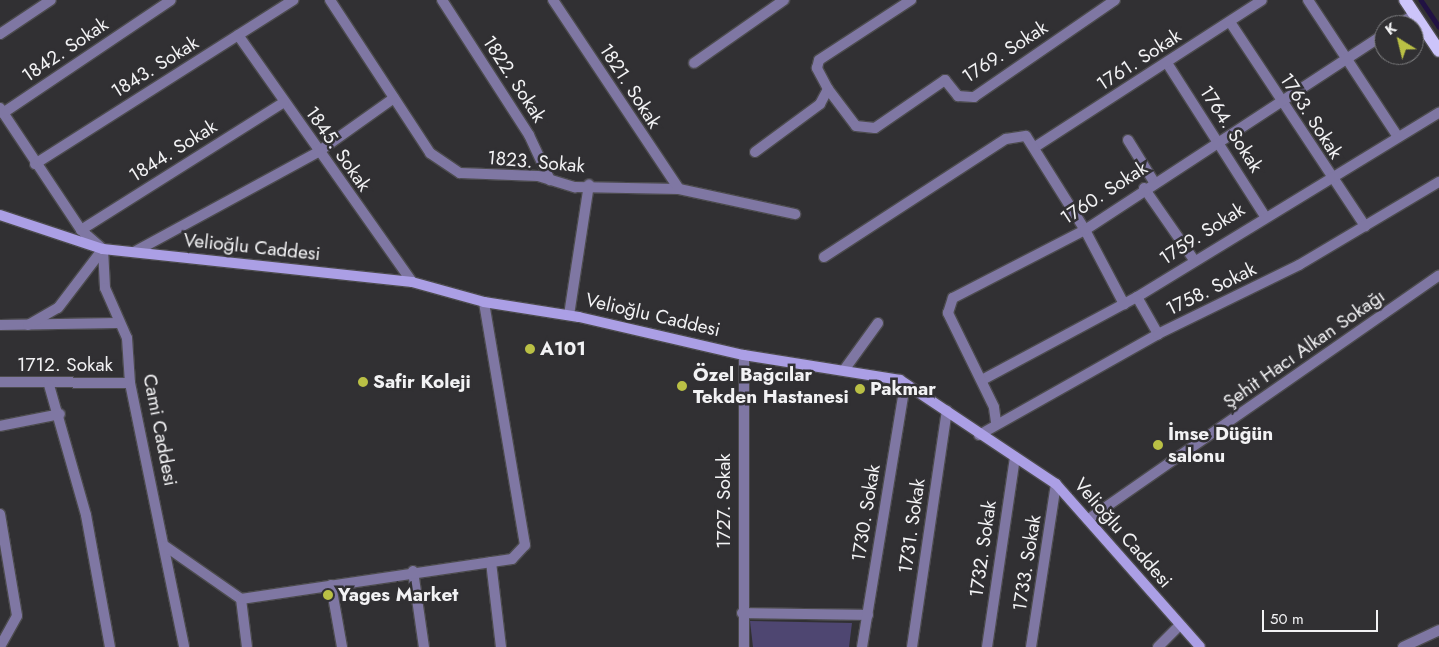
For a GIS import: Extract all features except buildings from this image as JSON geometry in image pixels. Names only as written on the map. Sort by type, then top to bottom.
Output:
[{"type":"main road","points":[[1405,0],[1439,51]]},
{"type":"street","points":[[0,34],[51,0]]},
{"type":"street","name":"1842. Sokak","points":[[1,110],[171,0]]},
{"type":"street","name":"1843. Sokak","points":[[35,164],[292,0]]},
{"type":"street","name":"1823. Sokak","points":[[330,0],[430,153],[460,173],[550,180],[575,187],[588,185],[679,189],[795,214]]},
{"type":"street","name":"1822. Sokak","points":[[442,0],[529,135],[550,180]]},
{"type":"street","name":"1821. Sokak","points":[[554,0],[679,189]]},
{"type":"street","points":[[694,63],[784,0]]},
{"type":"street","points":[[755,152],[820,104],[828,88],[817,68],[819,60],[911,0]]},
{"type":"street","name":"1769. Sokak","points":[[828,88],[856,126],[875,128],[945,80],[958,96],[974,97],[1115,0]]},
{"type":"street","name":"1761. Sokak","points":[[1035,148],[1262,0]]},
{"type":"street","points":[[1308,0],[1398,137]]},
{"type":"street","name":"1763. Sokak","points":[[1230,22],[1330,178],[1365,226]]},
{"type":"street","name":"1845. Sokak","points":[[238,35],[318,152],[412,282]]},
{"type":"street","name":"1760. Sokak","points":[[996,422],[982,380],[952,323],[948,304],[1085,230],[1144,188],[1374,40]]},
{"type":"street","name":"1764. Sokak","points":[[1167,63],[1218,140],[1264,216]]},
{"type":"street","points":[[136,252],[318,152],[394,98]]},
{"type":"street","name":"1844. Sokak","points":[[81,230],[284,102]]},
{"type":"street","points":[[1,110],[35,164],[81,230],[103,249],[58,308],[25,327]]},
{"type":"street","name":"1759. Sokak","points":[[982,380],[1137,297],[1264,216],[1439,113]]},
{"type":"street","points":[[824,257],[1006,139],[1026,136],[1085,230],[1124,304]]},
{"type":"street","points":[[1128,140],[1154,182]]},
{"type":"street","name":"1758. Sokak","points":[[978,435],[996,422],[1158,334],[1299,265],[1439,182]]},
{"type":"street","points":[[569,315],[588,185]]},
{"type":"street","points":[[1144,188],[1194,260]]},
{"type":"street","name":"Velioğlu Caddesi","points":[[0,215],[103,249],[412,282],[484,302],[569,315],[744,355],[900,380],[947,411],[978,435],[1056,484],[1090,518],[1200,647]]},
{"type":"street","name":"Cami Caddesi","points":[[103,249],[105,288],[117,323],[127,338],[130,383],[184,647]]},
{"type":"street","name":"Şehit Hacı Alkan Sokağı","points":[[1090,518],[1439,275]]},
{"type":"street","points":[[1137,297],[1158,334]]},
{"type":"street","points":[[164,546],[241,599],[413,571],[512,559],[524,545],[484,302]]},
{"type":"street","points":[[0,325],[25,327],[117,323]]},
{"type":"street","points":[[844,370],[878,323]]},
{"type":"street","name":"1727. Sokak","points":[[744,355],[742,613],[744,647]]},
{"type":"street","name":"1712. Sokak","points":[[0,382],[49,385],[130,383]]},
{"type":"street","points":[[49,385],[60,414],[86,515],[110,647]]},
{"type":"street","name":"1730. Sokak","points":[[862,647],[905,385]]},
{"type":"street","name":"1731. Sokak","points":[[912,647],[947,411]]},
{"type":"street","points":[[0,426],[60,414]]},
{"type":"street","name":"1732. Sokak","points":[[987,647],[1015,457]]},
{"type":"street","name":"1733. Sokak","points":[[1031,647],[1056,484]]},
{"type":"street","points":[[0,514],[18,616],[0,647]]},
{"type":"street","points":[[491,562],[501,647]]},
{"type":"street","points":[[413,571],[424,647]]},
{"type":"street","points":[[331,585],[342,647]]},
{"type":"street","points":[[241,599],[247,647]]},
{"type":"street","points":[[742,613],[868,615]]},
{"type":"street","points":[[1158,647],[1180,625]]},
{"type":"street","points":[[1402,647],[1439,630]]},
{"type":"shaded area","points":[[750,621],[852,623],[849,647],[753,647]]},
{"type":"waterway","points":[[1421,0],[1439,27]]},
{"type":"place","name":"A101","points":[[530,349]]},
{"type":"place","name":"Safir Koleji","points":[[363,382]]},
{"type":"place","name":"Özel Bağcılar Tekden Hastanesi","points":[[682,386]]},
{"type":"place","name":"Pakmar","points":[[860,389]]},
{"type":"place","name":"İmse Düğün salonu","points":[[1158,445]]},
{"type":"place","name":"Yages Market","points":[[328,595]]}]
